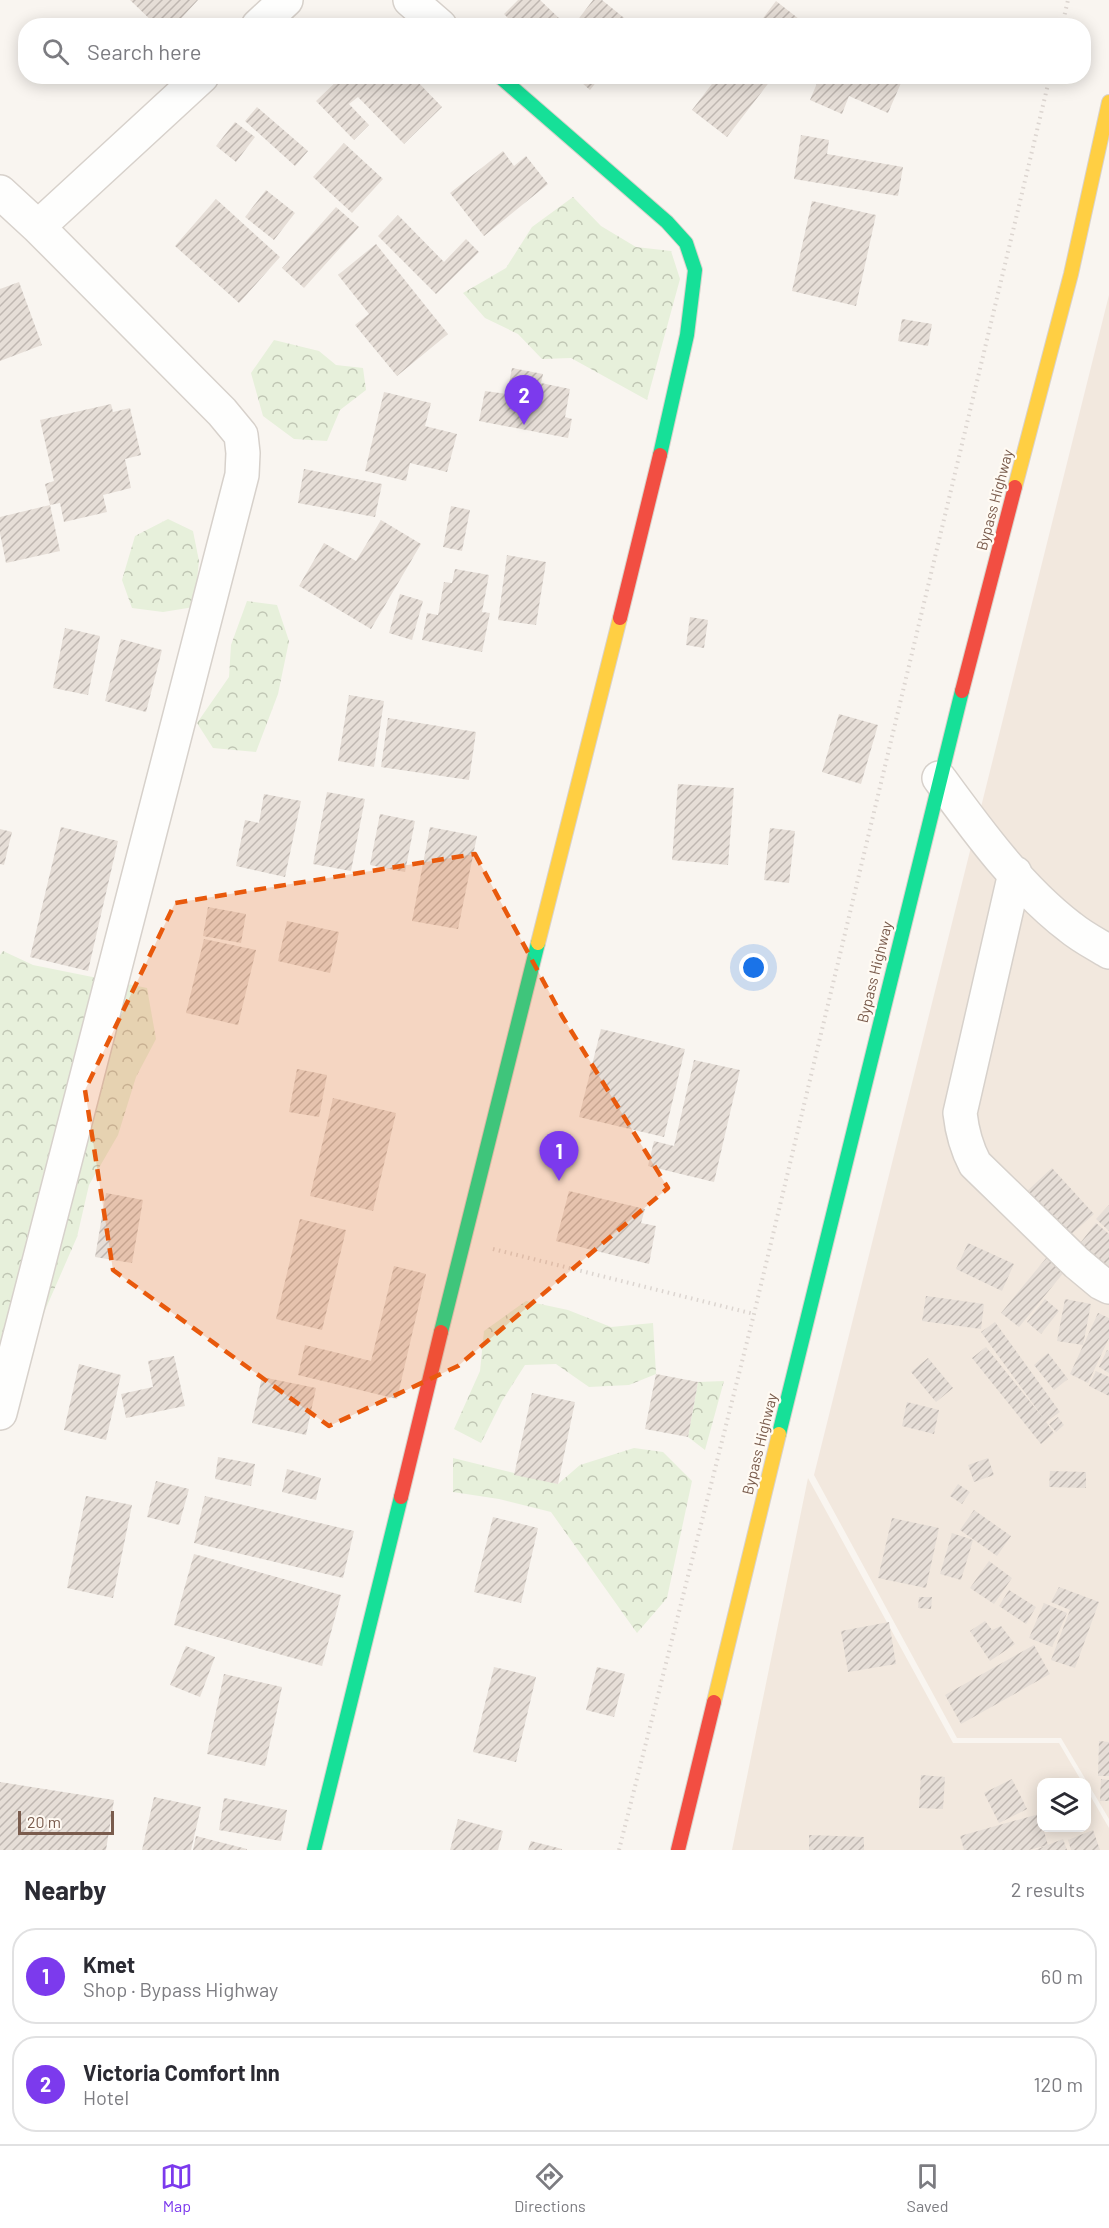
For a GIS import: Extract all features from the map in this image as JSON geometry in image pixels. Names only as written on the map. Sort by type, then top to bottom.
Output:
[{"type":"street","points":[[267,18],[286,0]]},
{"type":"street","points":[[411,0],[431,18]]},
{"type":"street","points":[[38,227],[193,84]]},
{"type":"street","points":[[314,1850],[651,496],[687,335],[695,270],[686,243],[667,222],[508,84]]},
{"type":"street","name":"Bypass Highway","points":[[678,1850],[939,778],[1071,274],[1109,102]]},
{"type":"street","points":[[0,192],[38,227],[222,412],[241,435],[243,453],[242,475],[0,1413]]},
{"type":"street","points":[[0,218],[38,227]]},
{"type":"street","points":[[939,778],[987,843],[1042,903],[1070,928],[1109,952]]},
{"type":"street","points":[[1015,873],[960,1113],[962,1129],[968,1151],[975,1164],[1062,1249],[1101,1283],[1109,1287]]},
{"type":"path","points":[[1064,18],[1068,0]]},
{"type":"path","points":[[619,1850],[754,1314],[1048,84]]},
{"type":"path","points":[[464,1242],[754,1314]]},
{"type":"highlighted area","points":[[475,854],[562,1016],[668,1188],[458,1366],[329,1426],[113,1270],[85,1090],[175,903]]},
{"type":"shaded area","points":[[1109,295],[1109,1819],[1091,1789],[1091,1778],[1085,1778],[1061,1738],[957,1738],[814,1475]]},
{"type":"shaded area","points":[[808,1478],[953,1743],[1059,1743],[1080,1778],[1037,1778],[1037,1832],[1091,1832],[1091,1797],[1109,1828],[1109,1850],[732,1850]]},
{"type":"green space","points":[[573,197],[601,226],[636,247],[671,251],[680,279],[647,400],[571,358],[542,359],[518,334],[485,318],[463,293],[506,268],[532,227]]},
{"type":"green space","points":[[274,340],[319,351],[336,365],[363,368],[366,390],[340,410],[327,441],[294,439],[263,416],[251,373]]},
{"type":"green space","points":[[168,519],[193,531],[199,561],[194,607],[163,612],[132,608],[122,580],[135,536]]},
{"type":"green space","points":[[247,601],[277,605],[289,641],[278,694],[256,752],[213,748],[197,723],[229,677],[231,645]]},
{"type":"green space","points":[[3,951],[33,965],[147,988],[156,1039],[136,1077],[118,1135],[89,1185],[77,1237],[19,1370],[0,1349],[0,955]]},
{"type":"green space","points":[[526,1301],[568,1310],[611,1327],[653,1323],[656,1374],[629,1385],[589,1387],[556,1364],[525,1365],[502,1401],[481,1443],[454,1429],[480,1371],[484,1331]]},
{"type":"green space","points":[[724,1381],[705,1450],[688,1437],[698,1382]]},
{"type":"green space","points":[[634,1448],[663,1452],[692,1481],[667,1598],[637,1633],[551,1512],[499,1499],[453,1492],[453,1458],[558,1484],[580,1465]]},
{"type":"building","points":[[130,0],[198,0],[181,18],[149,18]]},
{"type":"building","points":[[518,0],[540,0],[559,18],[508,18],[504,14]]},
{"type":"building","points":[[593,0],[602,0],[624,18],[579,18]]},
{"type":"building","points":[[776,1],[798,18],[763,18]]},
{"type":"building","points":[[334,84],[420,84],[442,107],[404,144],[358,97],[349,104],[369,125],[354,140],[316,101]]},
{"type":"building","points":[[583,84],[595,84],[590,90]]},
{"type":"building","points":[[712,84],[768,84],[727,137],[692,110]]},
{"type":"building","points":[[817,84],[901,84],[888,113],[849,96],[842,114],[810,100]]},
{"type":"building","points":[[257,107],[308,151],[295,166],[245,121]]},
{"type":"building","points":[[235,122],[255,137],[236,162],[216,146]]},
{"type":"building","points":[[801,135],[829,140],[827,154],[903,167],[898,196],[794,179]]},
{"type":"building","points":[[344,143],[383,179],[352,213],[313,177]]},
{"type":"building","points":[[503,151],[514,166],[526,156],[548,184],[484,236],[450,193]]},
{"type":"building","points":[[266,190],[295,213],[274,240],[245,217]]},
{"type":"building","points":[[216,199],[280,257],[239,303],[175,246]]},
{"type":"building","points":[[812,201],[876,215],[856,306],[792,291]]},
{"type":"building","points":[[336,207],[359,227],[304,288],[282,268]]},
{"type":"building","points":[[398,215],[444,262],[466,239],[479,252],[436,294],[378,236]]},
{"type":"building","points":[[376,244],[448,334],[397,376],[355,325],[369,314],[338,275]]},
{"type":"building","points":[[19,282],[42,345],[0,361],[0,289]]},
{"type":"building","points":[[902,319],[932,324],[928,346],[898,341]]},
{"type":"building","points":[[512,368],[543,374],[541,383],[570,389],[565,417],[572,419],[568,438],[479,421],[485,391],[507,394]]},
{"type":"building","points":[[384,392],[431,403],[425,426],[457,434],[447,472],[410,463],[406,481],[365,471]]},
{"type":"building","points":[[111,404],[113,412],[130,408],[141,455],[125,459],[131,488],[103,495],[107,512],[64,522],[60,503],[50,505],[45,484],[54,481],[40,420]]},
{"type":"building","points":[[304,469],[382,484],[375,517],[298,503]]},
{"type":"building","points":[[50,505],[60,551],[6,563],[0,533],[0,517]]},
{"type":"building","points":[[451,506],[470,510],[462,551],[443,547]]},
{"type":"building","points":[[381,520],[421,544],[371,629],[299,586],[324,543],[356,561]]},
{"type":"building","points":[[507,555],[546,562],[536,625],[498,620]]},
{"type":"building","points":[[455,569],[489,575],[482,612],[490,613],[482,652],[422,640],[427,613],[438,615],[444,582],[452,583]]},
{"type":"building","points":[[400,594],[423,601],[412,640],[389,633]]},
{"type":"building","points":[[690,617],[708,620],[704,648],[686,645]]},
{"type":"building","points":[[65,628],[100,636],[88,695],[53,688]]},
{"type":"building","points":[[121,639],[162,650],[146,712],[105,701]]},
{"type":"building","points":[[349,695],[384,701],[374,767],[338,761]]},
{"type":"building","points":[[839,714],[878,725],[861,784],[822,772]]},
{"type":"building","points":[[388,718],[476,732],[469,780],[381,767]]},
{"type":"building","points":[[678,784],[734,788],[728,865],[672,860]]},
{"type":"building","points":[[327,792],[365,799],[351,871],[313,864]]},
{"type":"building","points":[[264,794],[301,801],[285,877],[236,866],[245,820],[259,823]]},
{"type":"building","points":[[380,814],[415,821],[405,872],[370,865]]},
{"type":"building","points":[[61,827],[118,841],[88,971],[30,957]]},
{"type":"building","points":[[430,827],[477,836],[458,929],[412,921]]},
{"type":"building","points":[[770,828],[795,831],[789,883],[764,880]]},
{"type":"building","points":[[0,829],[12,832],[4,865],[0,864]]},
{"type":"building","points":[[208,907],[246,914],[241,943],[203,936]]},
{"type":"building","points":[[287,921],[339,932],[330,973],[278,961]]},
{"type":"building","points":[[204,939],[256,950],[238,1025],[186,1013]]},
{"type":"building","points":[[601,1029],[685,1049],[664,1137],[579,1117]]},
{"type":"building","points":[[694,1060],[740,1070],[714,1182],[648,1166],[654,1141],[674,1146]]},
{"type":"building","points":[[297,1069],[327,1075],[319,1117],[289,1112]]},
{"type":"building","points":[[333,1098],[396,1113],[373,1211],[310,1196]]},
{"type":"building","points":[[1052,1168],[1094,1214],[1067,1238],[1025,1193]]},
{"type":"building","points":[[569,1191],[645,1209],[641,1223],[656,1226],[649,1264],[556,1241]]},
{"type":"building","points":[[106,1193],[143,1200],[132,1263],[95,1257]]},
{"type":"building","points":[[1109,1205],[1109,1231],[1096,1219]]},
{"type":"building","points":[[300,1219],[346,1230],[322,1330],[276,1319]]},
{"type":"building","points":[[1096,1223],[1109,1234],[1109,1274],[1077,1247]]},
{"type":"building","points":[[968,1243],[1014,1264],[1002,1291],[956,1269]]},
{"type":"building","points":[[1047,1257],[1065,1271],[1019,1327],[1001,1313]]},
{"type":"building","points":[[394,1266],[426,1274],[397,1399],[298,1375],[305,1345],[371,1361]]},
{"type":"building","points":[[926,1296],[984,1304],[981,1329],[922,1321]]},
{"type":"building","points":[[1045,1299],[1059,1311],[1041,1334],[1027,1322]]},
{"type":"building","points":[[1065,1299],[1091,1304],[1083,1345],[1057,1341]]},
{"type":"building","points":[[1098,1313],[1109,1318],[1109,1338],[1088,1383],[1070,1374]]},
{"type":"building","points":[[995,1322],[1060,1412],[1046,1422],[1054,1433],[1041,1444],[972,1358],[986,1347],[1044,1419],[981,1332]]},
{"type":"building","points":[[1107,1350],[1109,1351],[1109,1373],[1099,1367]]},
{"type":"building","points":[[1048,1353],[1068,1379],[1054,1390],[1034,1365]]},
{"type":"building","points":[[174,1356],[185,1406],[126,1418],[121,1394],[153,1387],[148,1361]]},
{"type":"building","points":[[928,1358],[953,1388],[936,1402],[911,1372]]},
{"type":"building","points":[[79,1364],[121,1375],[106,1440],[64,1430]]},
{"type":"building","points":[[1096,1371],[1109,1377],[1109,1396],[1089,1386]]},
{"type":"building","points":[[656,1374],[698,1382],[688,1437],[645,1429]]},
{"type":"building","points":[[262,1377],[316,1388],[306,1435],[252,1423]]},
{"type":"building","points":[[532,1393],[575,1402],[558,1484],[514,1475]]},
{"type":"building","points":[[907,1402],[939,1410],[934,1434],[902,1426]]},
{"type":"building","points":[[1058,1417],[1064,1425],[1056,1432],[1049,1424]]},
{"type":"building","points":[[218,1457],[255,1464],[251,1486],[215,1479]]},
{"type":"building","points":[[988,1458],[994,1475],[974,1482],[968,1465]]},
{"type":"building","points":[[287,1469],[321,1478],[316,1500],[282,1492]]},
{"type":"building","points":[[1050,1471],[1086,1472],[1086,1488],[1049,1487]]},
{"type":"building","points":[[156,1481],[189,1489],[179,1525],[147,1517]]},
{"type":"building","points":[[958,1484],[970,1492],[962,1504],[950,1496]]},
{"type":"building","points":[[86,1496],[132,1505],[113,1598],[67,1588]]},
{"type":"building","points":[[205,1496],[354,1531],[343,1578],[194,1543]]},
{"type":"building","points":[[974,1510],[1011,1536],[997,1556],[960,1530]]},
{"type":"building","points":[[493,1517],[538,1528],[521,1603],[474,1592]]},
{"type":"building","points":[[892,1518],[939,1528],[926,1588],[878,1578]]},
{"type":"building","points":[[952,1533],[973,1540],[961,1580],[940,1574]]},
{"type":"building","points":[[194,1554],[341,1595],[322,1666],[174,1625]]},
{"type":"building","points":[[989,1561],[1012,1578],[994,1604],[970,1588]]},
{"type":"building","points":[[1059,1587],[1099,1602],[1075,1668],[1051,1660],[1070,1610],[1051,1602]]},
{"type":"building","points":[[1009,1590],[1036,1607],[1026,1624],[999,1606]]},
{"type":"building","points":[[919,1597],[932,1597],[931,1609],[918,1608]]},
{"type":"building","points":[[1044,1603],[1067,1613],[1052,1647],[1029,1638]]},
{"type":"building","points":[[985,1621],[992,1630],[1001,1626],[1015,1644],[990,1661],[970,1631]]},
{"type":"building","points":[[889,1622],[896,1664],[848,1672],[841,1631]]},
{"type":"building","points":[[1034,1645],[1050,1674],[961,1724],[945,1695]]},
{"type":"building","points":[[186,1646],[215,1657],[200,1697],[170,1685]]},
{"type":"building","points":[[494,1667],[536,1677],[516,1762],[473,1752]]},
{"type":"building","points":[[597,1667],[625,1674],[614,1717],[586,1710]]},
{"type":"building","points":[[224,1674],[282,1687],[265,1766],[207,1754]]},
{"type":"building","points":[[1099,1741],[1109,1742],[1109,1776],[1098,1776]]},
{"type":"building","points":[[921,1775],[945,1777],[943,1809],[919,1808]]},
{"type":"building","points":[[1012,1779],[1027,1809],[999,1823],[984,1793]]},
{"type":"building","points":[[1101,1779],[1109,1780],[1109,1801],[1100,1801]]},
{"type":"building","points":[[0,1782],[114,1800],[106,1850],[0,1850]]},
{"type":"building","points":[[154,1797],[201,1807],[191,1850],[142,1850]]},
{"type":"building","points":[[224,1798],[287,1810],[281,1841],[219,1830]]},
{"type":"building","points":[[1037,1815],[1037,1832],[1044,1832],[1048,1845],[1029,1850],[964,1850],[960,1836]]},
{"type":"building","points":[[458,1819],[503,1831],[498,1850],[450,1850]]},
{"type":"building","points":[[1093,1830],[1100,1850],[1071,1850],[1068,1840]]},
{"type":"building","points":[[809,1835],[864,1837],[864,1850],[809,1850]]},
{"type":"building","points":[[196,1836],[247,1849],[247,1850],[193,1850]]},
{"type":"building","points":[[1063,1839],[1067,1850],[1035,1850]]},
{"type":"building","points":[[531,1841],[562,1849],[562,1850],[528,1850]]},
{"type":"traffic: fast","points":[[508,84],[667,222],[686,243],[695,270],[687,335],[660,455]]},
{"type":"traffic: fast","points":[[779,1434],[962,691]]},
{"type":"traffic: fast","points":[[441,1332],[538,943]]},
{"type":"traffic: fast","points":[[314,1850],[401,1497]]},
{"type":"traffic: slow","points":[[1015,487],[1071,274],[1109,102]]},
{"type":"traffic: slow","points":[[538,943],[620,618]]},
{"type":"traffic: slow","points":[[714,1702],[779,1434]]},
{"type":"traffic: jam","points":[[620,618],[660,455]]},
{"type":"traffic: jam","points":[[962,691],[1015,487]]},
{"type":"traffic: jam","points":[[401,1497],[441,1332]]},
{"type":"traffic: jam","points":[[678,1850],[714,1702]]},
{"type":"place","name":"Victoria Comfort Inn","points":[[524,425]]},
{"type":"place","name":"Kmet","points":[[559,1181]]}]
